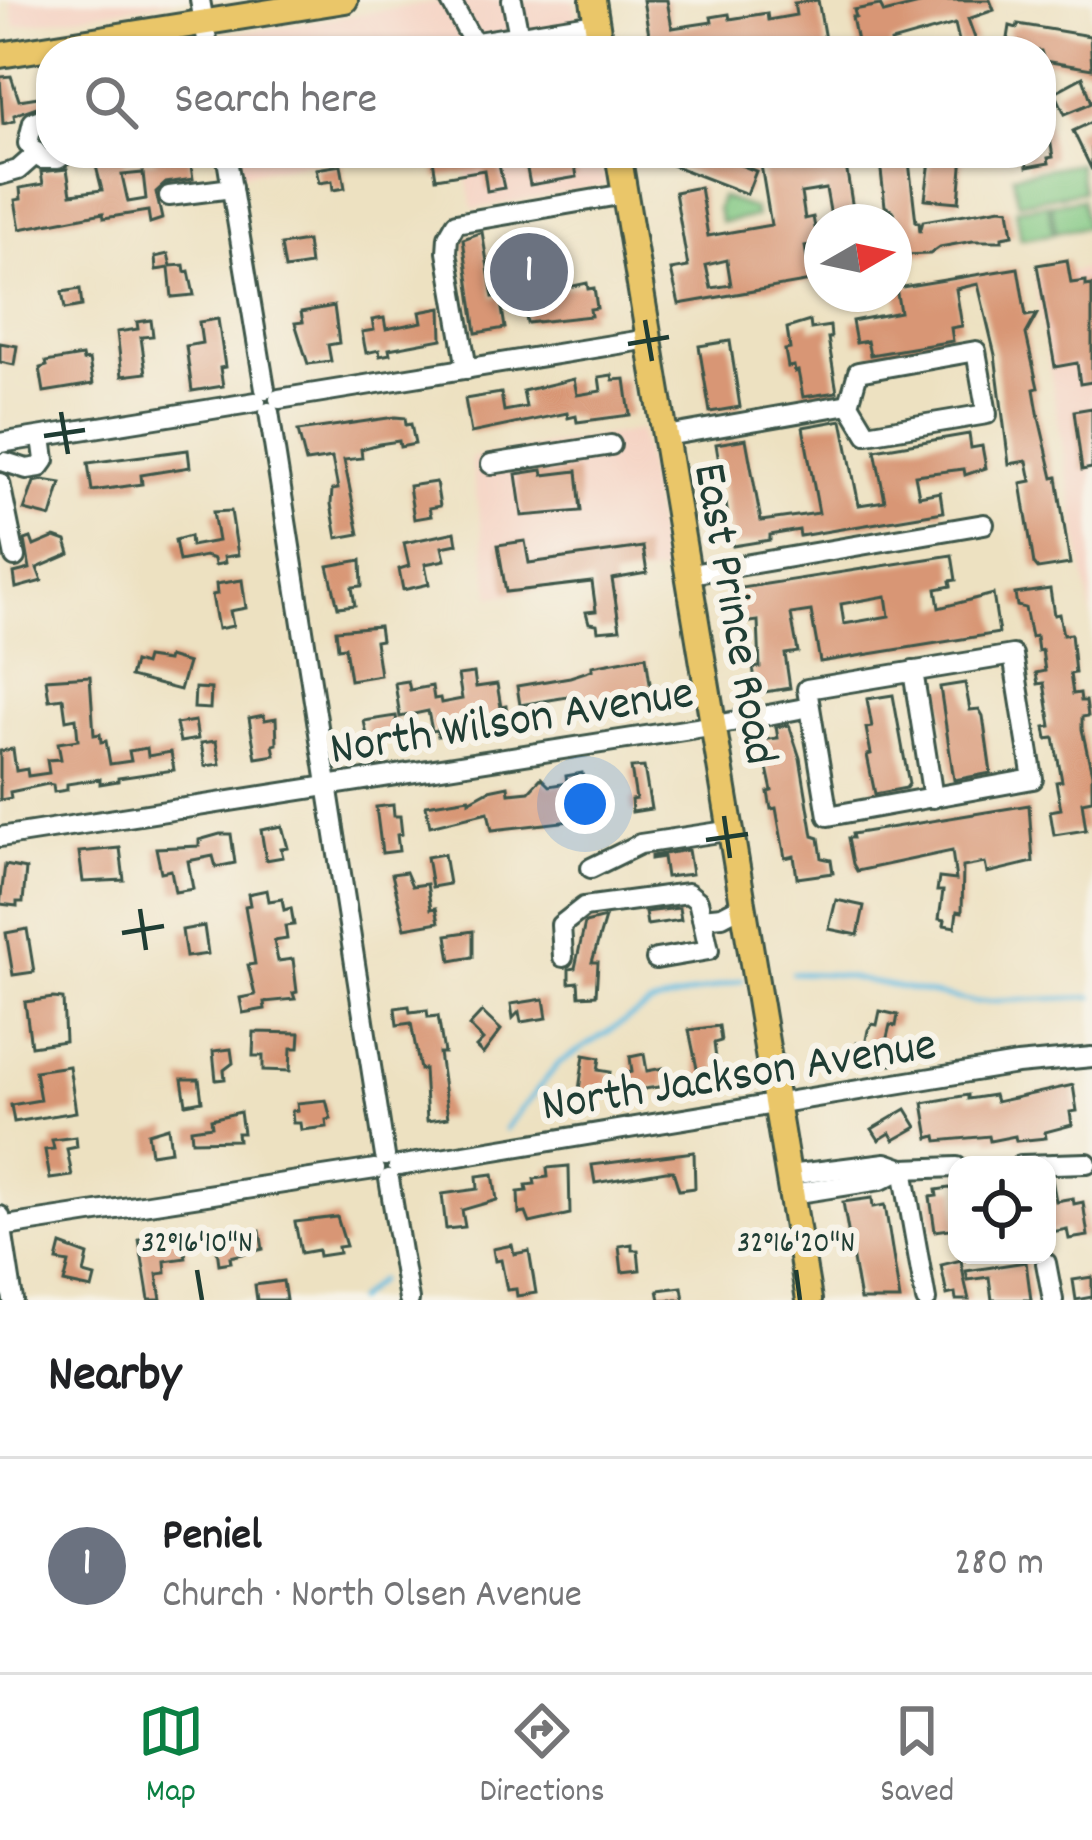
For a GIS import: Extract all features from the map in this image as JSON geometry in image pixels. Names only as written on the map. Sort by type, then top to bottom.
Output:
[{"type":"main road","points":[[90,36],[202,11],[345,0]]},
{"type":"main road","points":[[0,56],[36,48]]},
{"type":"main road","name":"East Prince Road","points":[[621,168],[809,1300]]},
{"type":"street","points":[[450,0],[471,36]]},
{"type":"street","points":[[512,0],[518,36]]},
{"type":"street","points":[[557,36],[595,12]]},
{"type":"street","points":[[0,175],[18,170],[35,155],[28,142],[29,128],[36,120]]},
{"type":"street","points":[[229,168],[409,1300]]},
{"type":"street","points":[[169,196],[232,188]]},
{"type":"street","points":[[467,369],[447,253],[448,237],[456,223],[625,194]]},
{"type":"street","points":[[2,455],[42,437],[649,339]]},
{"type":"street","points":[[976,351],[987,414],[867,434],[849,404],[858,372],[976,351]]},
{"type":"street","points":[[666,436],[849,404]]},
{"type":"street","points":[[2,455],[27,470],[40,467],[45,460],[42,437]]},
{"type":"street","points":[[491,464],[611,445]]},
{"type":"street","points":[[0,483],[16,557]]},
{"type":"street","points":[[691,574],[985,524]]},
{"type":"street","name":"North Wilson Avenue","points":[[0,837],[716,725],[810,707],[807,689],[1013,655],[1033,779],[933,797]]},
{"type":"street","points":[[810,707],[828,816],[933,797],[913,671]]},
{"type":"street","points":[[591,868],[640,844],[733,830]]},
{"type":"street","points":[[562,957],[561,925],[584,907],[688,893],[698,901],[709,950],[656,959]]},
{"type":"street","points":[[703,918],[722,916],[745,904]]},
{"type":"street","name":"North Jackson Avenue","points":[[1,1227],[1017,1064],[1092,1057]]},
{"type":"street","points":[[1056,1163],[1087,1162]]},
{"type":"street","points":[[790,1184],[864,1174],[886,1163],[903,1169],[948,1167]]},
{"type":"street","points":[[903,1169],[926,1300]]},
{"type":"street","points":[[0,1216],[14,1300]]},
{"type":"street","points":[[1046,1264],[1053,1300]]},
{"type":"shaded area","points":[[10,0],[179,0],[15,26]]},
{"type":"shaded area","points":[[449,0],[574,0],[580,36],[217,36]]},
{"type":"shaded area","points":[[238,168],[277,168],[239,174]]},
{"type":"shaded area","points":[[602,168],[605,185],[473,209],[466,173]]},
{"type":"shaded area","points":[[1092,268],[1092,621],[1034,277]]},
{"type":"shaded area","points":[[640,430],[665,572],[491,597],[471,458]]},
{"type":"green space","points":[[1078,163],[1083,191],[1018,203],[1013,175]]},
{"type":"green space","points":[[721,197],[754,209],[756,217],[721,222],[717,209]]},
{"type":"green space","points":[[1082,199],[1087,227],[1056,232],[1051,204]]},
{"type":"green space","points":[[1048,204],[1053,234],[1021,239],[1016,209]]},
{"type":"building","points":[[643,0],[667,0],[672,28],[712,22],[711,17],[729,14],[730,19],[767,13],[768,20],[796,15],[794,3],[818,0],[824,36],[649,36]]},
{"type":"building","points":[[935,0],[990,0],[994,10],[968,19],[974,36],[958,36],[955,24],[912,36],[856,36],[854,10],[880,5],[884,13]]},
{"type":"building","points":[[1018,24],[1090,36],[1092,69],[1056,63],[1056,36],[1008,36],[1010,26],[1017,28]]},
{"type":"building","points":[[11,76],[19,100],[36,97],[36,107],[3,124],[0,77]]},
{"type":"building","points":[[1083,77],[1092,103],[1065,114],[1056,91]]},
{"type":"building","points":[[1092,122],[1092,170],[1073,131]]},
{"type":"building","points":[[96,168],[191,168],[193,179],[166,183],[156,192],[162,219],[150,223],[148,211],[104,218],[103,213],[20,229],[15,200],[21,199],[20,188],[43,184],[41,172],[67,169],[71,194],[102,190]],"holes":[[[143,173],[146,199],[128,202],[122,175]]]},
{"type":"building","points":[[342,168],[345,188],[333,190],[332,181],[319,183],[316,169]]},
{"type":"building","points":[[434,168],[500,168],[504,188],[487,191],[484,170],[436,178]]},
{"type":"building","points":[[527,168],[576,168],[577,177],[530,185]]},
{"type":"building","points":[[680,168],[748,168],[756,171],[747,194]]},
{"type":"building","points":[[762,168],[846,168],[852,204],[829,204],[826,189],[801,193],[804,282],[679,304],[671,270],[688,267],[675,192],[700,187],[708,236],[771,225]],"holes":[[[727,260],[731,285],[711,288],[706,265]]]},
{"type":"building","points":[[881,168],[910,168],[920,232],[923,221],[1009,209],[1013,235],[1002,241],[940,247],[930,254],[912,255],[912,204],[885,204]]},
{"type":"building","points":[[929,168],[962,168],[959,202],[925,199]]},
{"type":"building","points":[[482,232],[493,297],[500,296],[505,328],[476,333],[463,239]]},
{"type":"building","points":[[307,241],[310,265],[285,269],[281,245]]},
{"type":"building","points":[[168,254],[171,266],[184,265],[185,272],[189,271],[194,295],[172,297],[169,268],[156,270],[155,257]]},
{"type":"building","points":[[1067,260],[1071,283],[1092,285],[1092,382],[1080,384],[1077,363],[1055,367],[1037,265]]},
{"type":"building","points":[[1018,268],[1026,316],[1037,314],[1026,334],[1070,564],[1038,569],[1034,564],[1021,483],[1031,481],[1027,461],[1009,464],[995,355],[978,284],[956,289],[962,326],[951,328],[953,341],[870,355],[867,341],[856,343],[852,321],[912,312],[912,285]]},
{"type":"building","points":[[587,283],[588,289],[594,288],[597,308],[590,309],[591,316],[527,323],[523,297]]},
{"type":"building","points":[[80,289],[82,306],[65,309],[62,292]]},
{"type":"building","points":[[334,306],[339,343],[328,345],[331,361],[308,364],[295,323],[303,322],[301,312]]},
{"type":"building","points":[[441,308],[442,339],[389,349],[390,354],[380,356],[379,350],[366,353],[362,332],[374,330],[372,320],[384,318],[386,329],[422,322],[420,312]]},
{"type":"building","points":[[218,319],[223,386],[192,391],[186,346],[202,343],[199,322]]},
{"type":"building","points":[[151,320],[153,336],[141,337],[146,373],[122,376],[117,332],[138,329],[137,322]]},
{"type":"building","points":[[810,321],[811,329],[830,326],[837,392],[803,397],[798,371],[788,367],[787,328]]},
{"type":"building","points":[[730,341],[740,407],[710,412],[699,346]]},
{"type":"building","points":[[0,343],[17,346],[14,365],[0,362]]},
{"type":"building","points":[[82,356],[83,361],[89,360],[93,384],[44,392],[40,368],[46,362]]},
{"type":"building","points":[[612,375],[613,380],[625,379],[630,415],[577,422],[576,416],[568,418],[567,413],[471,433],[465,399],[501,393],[504,411],[526,407],[523,391],[574,379],[577,395],[601,391],[599,377]]},
{"type":"building","points":[[1092,408],[1092,468],[1082,470],[1074,411]]},
{"type":"building","points":[[395,417],[411,424],[415,444],[379,444],[361,449],[362,458],[344,460],[359,534],[337,538],[331,504],[332,490],[338,489],[332,458],[306,462],[298,431]]},
{"type":"building","points":[[842,420],[859,505],[885,501],[875,450],[969,434],[971,448],[982,446],[986,468],[965,475],[964,469],[915,475],[919,496],[940,492],[943,512],[800,536],[799,530],[733,546],[716,444],[746,439],[761,521],[819,513],[803,427]]},
{"type":"building","points":[[188,450],[190,467],[141,475],[142,484],[92,491],[88,463]]},
{"type":"building","points":[[542,470],[543,475],[577,471],[581,511],[522,516],[516,474]]},
{"type":"building","points":[[34,482],[61,483],[51,517],[24,510]]},
{"type":"building","points":[[436,482],[440,506],[429,508],[431,516],[414,519],[409,486]]},
{"type":"building","points":[[231,511],[238,555],[224,557],[225,563],[215,565],[214,559],[205,556],[179,561],[175,540],[190,536],[191,546],[218,541],[213,512]]},
{"type":"building","points":[[455,532],[457,544],[442,547],[445,560],[425,564],[429,584],[403,590],[399,569],[409,566],[404,543]]},
{"type":"building","points":[[55,537],[66,541],[70,554],[37,568],[42,581],[16,588],[14,573],[30,569],[25,540],[31,538],[34,546]]},
{"type":"building","points":[[525,541],[529,563],[643,547],[647,573],[612,579],[620,629],[598,631],[597,624],[589,623],[586,612],[596,611],[592,582],[506,592],[498,545]]},
{"type":"building","points":[[952,555],[956,580],[936,589],[939,608],[993,594],[999,633],[820,662],[811,611],[791,614],[798,652],[785,654],[790,688],[758,693],[753,668],[760,667],[758,621],[741,623],[735,589]],"holes":[[[886,596],[889,616],[844,624],[841,604]]]},
{"type":"building","points":[[361,560],[362,586],[352,587],[355,605],[338,607],[328,566]]},
{"type":"building","points":[[242,580],[246,608],[230,611],[233,626],[218,629],[212,595],[217,594],[216,584]]},
{"type":"building","points":[[1050,589],[1063,635],[1071,634],[1073,694],[1080,693],[1081,701],[1086,701],[1088,716],[1082,717],[1082,729],[1092,774],[1092,800],[1082,802],[1086,830],[1054,835],[1050,811],[1061,809],[1056,782],[1062,781],[1054,738],[1047,739],[1045,727],[1051,726],[1044,683],[1038,684],[1036,673],[1045,671],[1042,650],[1038,651],[1036,636],[1031,637],[1025,608],[1017,606],[1015,594]]},
{"type":"building","points":[[379,626],[381,640],[375,641],[380,675],[350,680],[345,647],[338,648],[336,630]]},
{"type":"building","points":[[646,656],[652,697],[608,701],[610,710],[596,712],[594,701],[574,704],[573,696],[520,705],[517,686]]},
{"type":"building","points":[[168,657],[188,663],[180,690],[130,677],[134,662],[144,665],[146,658],[167,661]]},
{"type":"building","points":[[474,673],[476,687],[497,684],[508,719],[488,722],[487,715],[454,720],[456,733],[438,736],[437,730],[432,731],[428,711],[400,717],[395,683],[408,681],[410,690],[432,686],[434,699],[440,698],[441,703],[462,699],[458,675]]},
{"type":"building","points":[[90,676],[94,735],[106,741],[110,764],[131,761],[129,751],[147,748],[148,756],[171,752],[174,770],[100,784],[100,779],[67,784],[67,790],[54,792],[48,784],[10,792],[11,798],[0,800],[0,751],[13,749],[16,771],[27,769],[28,776],[49,773],[47,760],[61,759],[58,743],[78,740],[76,718],[66,720],[63,698],[49,700],[46,679]]},
{"type":"building","points":[[965,683],[970,710],[979,709],[983,716],[991,773],[954,780],[940,687]]},
{"type":"building","points":[[195,688],[211,689],[210,709],[194,708]]},
{"type":"building","points":[[893,695],[909,784],[875,794],[867,755],[871,754],[866,728],[872,727],[867,699]]},
{"type":"building","points":[[264,715],[265,720],[276,718],[275,755],[256,758],[249,718]]},
{"type":"building","points":[[396,716],[399,735],[368,740],[364,721]]},
{"type":"building","points":[[195,721],[198,739],[180,742],[176,724]]},
{"type":"building","points":[[789,725],[800,758],[813,836],[819,838],[822,858],[831,860],[833,873],[797,878],[794,856],[785,858],[776,808],[771,809],[761,740],[778,738],[776,727]]},
{"type":"building","points":[[216,741],[220,764],[205,766],[201,743]]},
{"type":"building","points":[[644,767],[651,809],[632,812],[631,800],[636,799],[631,768]]},
{"type":"building","points":[[582,773],[588,819],[492,830],[488,812],[430,826],[426,805],[469,801],[508,786],[509,793],[529,791],[541,778],[549,786],[567,783],[566,776]]},
{"type":"building","points":[[393,805],[394,816],[400,816],[399,851],[382,853],[376,807]]},
{"type":"building","points":[[1029,805],[1033,862],[987,873],[985,863],[963,867],[962,912],[957,911],[955,927],[939,919],[943,891],[937,891],[939,878],[956,880],[952,851],[857,871],[853,864],[848,838],[852,834]]},
{"type":"building","points":[[282,826],[288,848],[281,849],[283,857],[266,860],[261,830]]},
{"type":"building","points":[[231,834],[235,863],[216,867],[213,856],[188,861],[193,889],[175,892],[171,870],[161,872],[156,848],[199,846],[199,840]]},
{"type":"building","points":[[120,848],[124,880],[83,882],[79,852]]},
{"type":"building","points":[[688,850],[692,874],[666,877],[663,857],[651,859],[651,856]]},
{"type":"building","points":[[444,854],[449,884],[432,887],[427,857]]},
{"type":"building","points":[[5,865],[26,869],[23,902],[17,906],[0,904]]},
{"type":"building","points":[[406,872],[412,886],[427,884],[431,909],[436,908],[439,922],[405,928],[392,874]]},
{"type":"building","points":[[267,890],[269,901],[282,899],[284,910],[291,908],[294,925],[285,926],[287,939],[274,941],[278,961],[293,959],[297,992],[295,999],[264,1002],[265,1009],[243,1013],[240,998],[255,995],[248,965],[255,964],[245,906],[250,905],[248,894]]},
{"type":"building","points":[[836,900],[864,906],[858,935],[829,929]]},
{"type":"building","points":[[679,908],[681,920],[647,925],[645,912]]},
{"type":"building","points":[[605,918],[592,962],[598,962],[596,995],[579,996],[578,982],[569,983],[569,969],[575,968],[585,923]]},
{"type":"building","points":[[204,926],[208,954],[186,957],[182,930]]},
{"type":"building","points":[[27,929],[34,972],[13,975],[6,933]]},
{"type":"building","points":[[473,931],[473,957],[451,961],[447,935]]},
{"type":"building","points":[[63,999],[65,1041],[31,1046],[25,1002]]},
{"type":"building","points":[[544,999],[547,1018],[521,1022],[519,1012],[513,1018],[511,1004]]},
{"type":"building","points":[[409,1006],[410,1012],[427,1010],[428,1017],[438,1016],[448,1118],[427,1121],[424,1069],[420,1070],[411,1023],[397,1025],[395,1008]]},
{"type":"building","points":[[880,1011],[898,1015],[896,1026],[890,1025],[884,1050],[894,1052],[891,1065],[854,1058],[857,1043],[865,1045]]},
{"type":"building","points":[[482,1012],[501,1030],[483,1054],[476,1047],[483,1040],[469,1026]]},
{"type":"building","points":[[719,1026],[721,1041],[714,1043],[718,1075],[699,1078],[689,1030]]},
{"type":"building","points":[[254,1032],[300,1033],[299,1048],[291,1048],[290,1071],[263,1070],[263,1056],[253,1056]]},
{"type":"building","points":[[231,1049],[233,1063],[224,1070],[225,1079],[216,1080],[213,1051]]},
{"type":"building","points":[[644,1054],[647,1071],[663,1068],[666,1086],[629,1091],[630,1057]]},
{"type":"building","points":[[584,1055],[600,1058],[598,1070],[610,1072],[607,1094],[579,1090]]},
{"type":"building","points":[[69,1066],[76,1112],[14,1122],[11,1105],[40,1100],[35,1071]]},
{"type":"building","points":[[182,1079],[199,1079],[202,1101],[186,1104]]},
{"type":"building","points":[[1073,1085],[1077,1111],[1070,1112],[1072,1125],[1045,1132],[1046,1138],[929,1138],[923,1103],[968,1095],[968,1099],[994,1095],[996,1102]]},
{"type":"building","points":[[326,1100],[331,1119],[326,1120],[327,1127],[301,1130],[300,1123],[293,1123],[297,1103]]},
{"type":"building","points":[[906,1109],[917,1127],[894,1140],[890,1133],[879,1140],[872,1129]]},
{"type":"building","points":[[240,1112],[243,1133],[237,1133],[238,1140],[192,1141],[191,1129],[212,1126],[211,1119]]},
{"type":"building","points":[[168,1127],[171,1151],[151,1154],[148,1133]]},
{"type":"building","points":[[76,1137],[77,1147],[67,1149],[72,1176],[50,1179],[45,1150],[54,1149],[52,1140]]},
{"type":"building","points":[[694,1152],[695,1188],[679,1190],[673,1171],[595,1183],[592,1165]]},
{"type":"building","points":[[569,1166],[570,1214],[530,1223],[526,1213],[519,1214],[518,1192],[527,1191],[526,1185],[535,1184],[534,1179],[548,1177],[547,1168]]},
{"type":"building","points":[[493,1174],[497,1200],[462,1210],[465,1227],[446,1229],[442,1194],[478,1189],[477,1176]]},
{"type":"building","points":[[948,1188],[948,1229],[935,1231],[930,1197],[937,1196],[936,1190]]},
{"type":"building","points":[[872,1198],[873,1207],[885,1205],[900,1300],[860,1300],[843,1202]]},
{"type":"building","points":[[1073,1198],[1074,1204],[1083,1202],[1088,1236],[1069,1239],[1067,1229],[1056,1231],[1056,1201]]},
{"type":"building","points":[[337,1217],[346,1246],[338,1247],[339,1253],[301,1253],[295,1222]]},
{"type":"building","points":[[260,1231],[263,1249],[219,1264],[216,1242]]},
{"type":"building","points":[[182,1234],[186,1258],[165,1261],[166,1273],[157,1274],[161,1300],[149,1300],[139,1239]]},
{"type":"building","points":[[632,1244],[632,1250],[638,1250],[640,1270],[622,1272],[619,1246]]},
{"type":"building","points":[[61,1245],[88,1255],[84,1274],[95,1277],[92,1289],[64,1283],[69,1263],[57,1261]]},
{"type":"building","points":[[512,1245],[514,1254],[529,1251],[536,1293],[517,1296],[516,1289],[507,1290],[501,1260],[495,1261],[493,1249]]},
{"type":"building","points":[[962,1264],[969,1300],[956,1300],[955,1293],[947,1295],[941,1265]]},
{"type":"building","points":[[1026,1264],[1031,1300],[992,1300],[989,1277],[968,1280],[966,1271]]},
{"type":"building","points":[[1092,1277],[1092,1297],[1076,1300],[1073,1280]]},
{"type":"building","points":[[283,1281],[286,1300],[257,1300],[255,1285]]},
{"type":"building","points":[[682,1287],[684,1300],[660,1300],[658,1290]]},
{"type":"waterway","points":[[792,973],[831,974],[974,1002],[1092,997]]},
{"type":"waterway","points":[[505,1129],[559,1063],[650,1005],[742,980]]},
{"type":"waterway","points":[[356,1300],[379,1280]]},
{"type":"place","name":"Peniel","points":[[529,272]]}]
